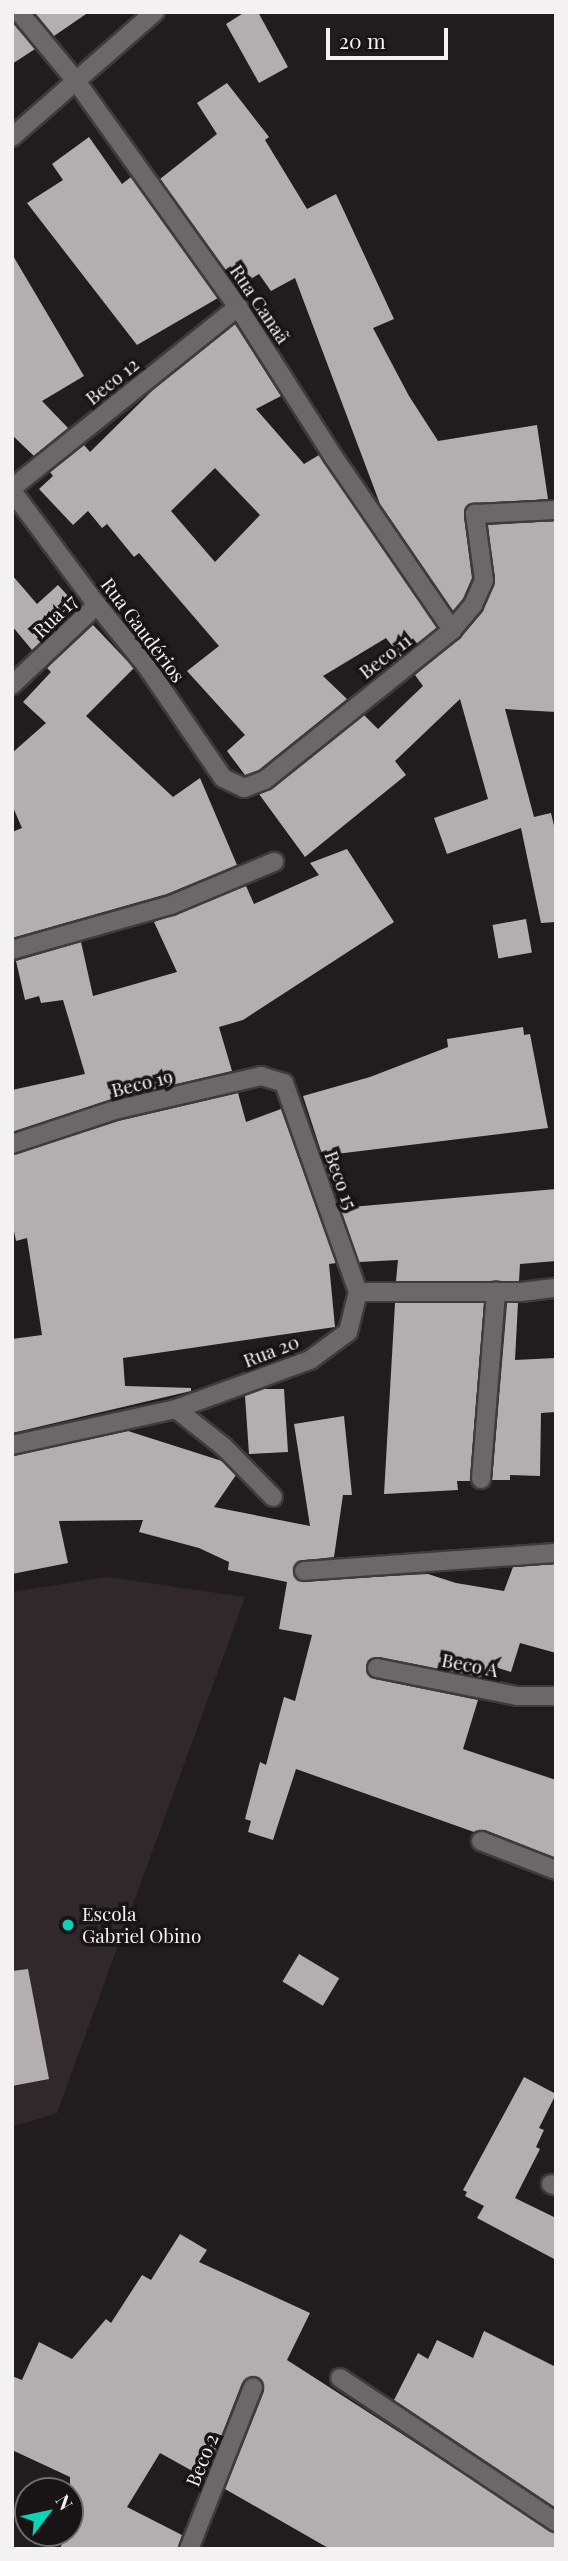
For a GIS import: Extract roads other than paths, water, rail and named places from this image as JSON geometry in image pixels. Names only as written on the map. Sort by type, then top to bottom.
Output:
[{"type":"lane","name":"Rua Canaã","points":[[19,12],[76,81],[238,307],[333,456],[452,630]]},
{"type":"lane","points":[[12,137],[155,12]]},
{"type":"lane","name":"Beco 12","points":[[12,490],[238,307]]},
{"type":"lane","name":"Rua Gaudérios","points":[[12,490],[97,605],[145,664],[223,778],[244,788]]},
{"type":"lane","name":"Beco 11","points":[[244,788],[265,780],[452,630],[473,605],[484,580],[475,514],[556,510]]},
{"type":"lane","name":"Rua 17","points":[[12,685],[97,605]]},
{"type":"lane","points":[[12,950],[171,905],[274,862]]},
{"type":"lane","name":"Beco 19","points":[[12,1144],[115,1110],[261,1076],[284,1083]]},
{"type":"lane","name":"Beco 15","points":[[284,1083],[358,1292]]},
{"type":"lane","points":[[358,1292],[496,1292],[556,1288]]},
{"type":"lane","name":"Rua 20","points":[[12,1445],[176,1409],[310,1360],[348,1332],[358,1292]]},
{"type":"lane","points":[[481,1479],[496,1292]]},
{"type":"lane","points":[[176,1409],[224,1447],[273,1497]]},
{"type":"lane","points":[[304,1571],[556,1553]]},
{"type":"lane","name":"Beco A","points":[[377,1668],[517,1696],[556,1696]]},
{"type":"lane","points":[[481,1841],[556,1870]]},
{"type":"lane","points":[[340,2378],[556,2522]]},
{"type":"lane","name":"Beco 2","points":[[189,2549],[253,2388]]},
{"type":"place","name":"Escola Gabriel Obino","points":[[68,1925]]}]
